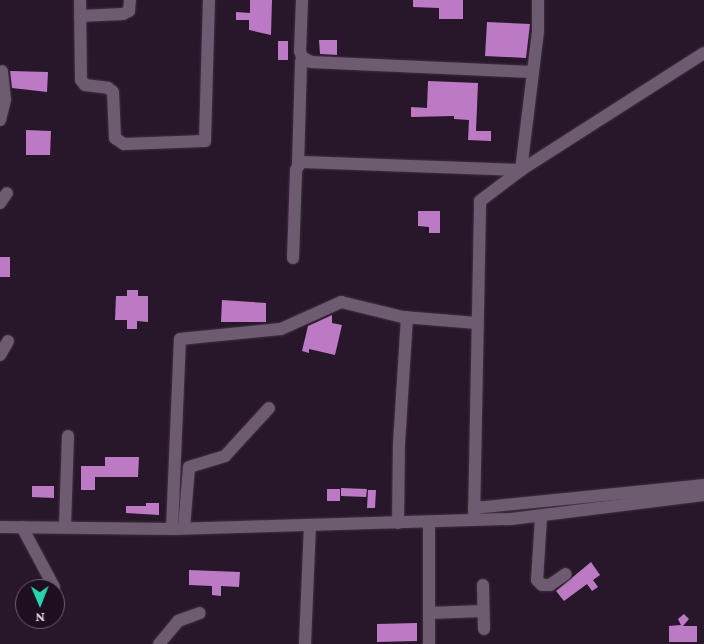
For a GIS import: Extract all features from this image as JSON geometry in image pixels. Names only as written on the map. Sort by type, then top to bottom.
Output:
[{"type":"street","points":[[80,0],[81,80],[85,85],[108,88],[113,92],[117,142],[198,143],[205,140],[206,135],[209,0]]},
{"type":"street","points":[[80,16],[123,14],[129,11],[130,0]]},
{"type":"street","points":[[302,0],[300,50],[302,57],[311,62],[531,72]]},
{"type":"street","points":[[521,170],[539,1]]},
{"type":"street","points":[[474,514],[480,201],[521,170],[704,53]]},
{"type":"street","points":[[293,258],[301,61]]},
{"type":"street","points":[[0,120],[4,100],[2,71]]},
{"type":"street","points":[[298,164],[305,161],[521,170]]},
{"type":"street","points":[[178,529],[180,339],[281,329],[342,302],[407,317],[477,323]]},
{"type":"street","points":[[398,523],[399,444],[407,317]]},
{"type":"street","points":[[0,356],[8,341]]},
{"type":"street","points":[[178,529],[189,467],[225,456],[269,408]]},
{"type":"street","points":[[65,526],[68,436]]},
{"type":"street","points":[[0,527],[65,526],[178,529],[429,522],[474,514],[704,485]]},
{"type":"street","points":[[474,514],[541,517],[704,495]]},
{"type":"street","points":[[541,517],[537,580],[542,585],[550,585],[566,574]]},
{"type":"street","points":[[429,522],[429,644]]},
{"type":"street","points":[[305,644],[310,526]]},
{"type":"street","points":[[22,527],[49,579]]},
{"type":"street","points":[[483,585],[484,628]]},
{"type":"street","points":[[429,613],[483,611]]},
{"type":"street","points":[[159,644],[178,622],[200,613]]},
{"type":"building","points":[[250,0],[272,0],[271,35],[249,30],[249,20],[236,20],[236,12],[250,13]]},
{"type":"building","points":[[413,0],[463,0],[463,19],[439,19],[439,8],[413,7]]},
{"type":"building","points":[[487,22],[530,24],[526,58],[485,56]]},
{"type":"building","points":[[319,40],[337,40],[337,55],[320,54]]},
{"type":"building","points":[[278,41],[288,41],[288,60],[278,60]]},
{"type":"building","points":[[10,71],[48,72],[47,92],[12,88]]},
{"type":"building","points":[[428,81],[478,83],[476,131],[491,131],[491,141],[468,140],[469,120],[454,119],[454,116],[411,117],[411,107],[427,108]]},
{"type":"building","points":[[26,130],[51,131],[50,155],[26,155]]},
{"type":"building","points":[[418,211],[440,211],[440,233],[429,233],[429,227],[418,226]]},
{"type":"building","points":[[0,257],[10,257],[10,277],[0,277]]},
{"type":"building","points":[[127,290],[138,290],[138,296],[148,296],[148,322],[137,321],[137,329],[127,329],[127,320],[115,320],[116,296],[127,296]]},
{"type":"building","points":[[222,300],[266,303],[266,322],[221,322]]},
{"type":"building","points":[[332,315],[332,323],[342,325],[335,355],[309,349],[309,353],[302,351],[308,326]]},
{"type":"building","points":[[105,457],[139,457],[138,477],[95,477],[95,490],[81,490],[81,466],[105,466]]},
{"type":"building","points":[[32,486],[54,486],[54,498],[32,497]]},
{"type":"building","points":[[341,488],[367,489],[366,497],[341,496]]},
{"type":"building","points":[[327,489],[340,489],[340,501],[327,501]]},
{"type":"building","points":[[368,490],[376,490],[375,508],[367,508]]},
{"type":"building","points":[[146,503],[159,503],[159,515],[126,513],[126,506],[146,506]]},
{"type":"building","points":[[591,562],[600,575],[593,580],[598,587],[592,591],[587,584],[564,601],[556,591]]},
{"type":"building","points":[[189,570],[240,572],[239,587],[221,586],[221,596],[212,595],[212,586],[189,585]]},
{"type":"building","points":[[684,614],[689,619],[683,626],[697,626],[697,642],[669,642],[669,626],[681,625],[678,619]]},
{"type":"building","points":[[417,623],[417,641],[377,642],[377,624]]}]
